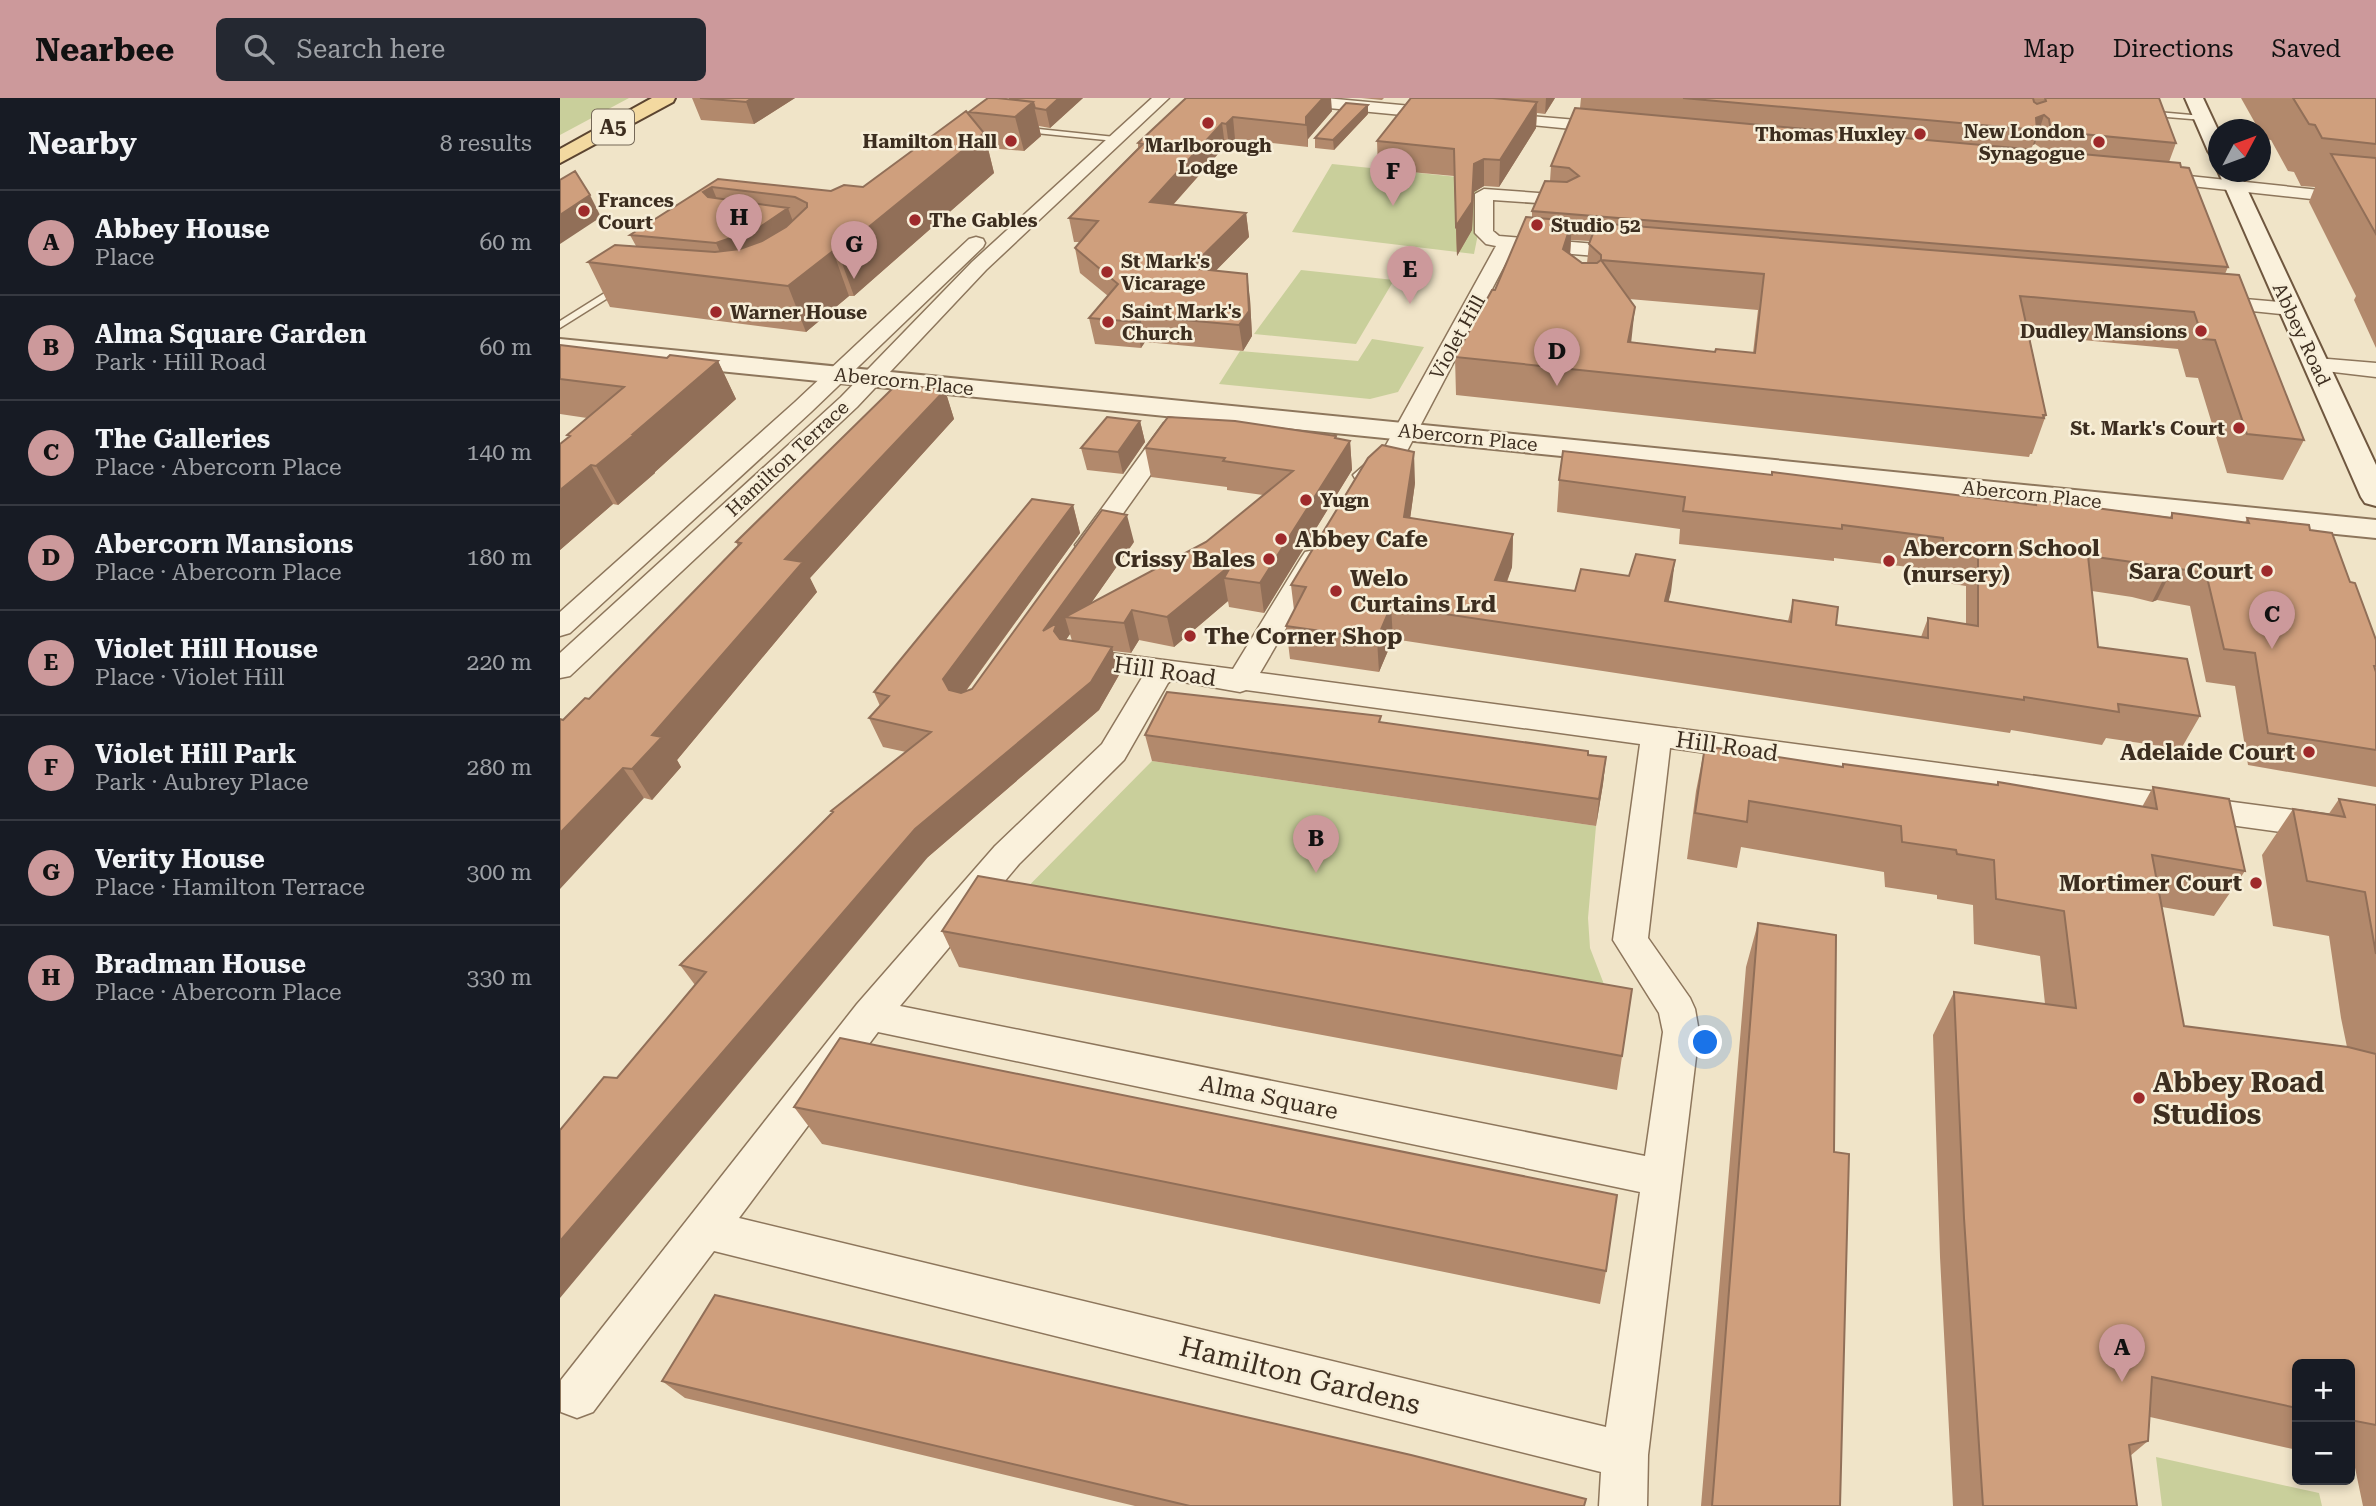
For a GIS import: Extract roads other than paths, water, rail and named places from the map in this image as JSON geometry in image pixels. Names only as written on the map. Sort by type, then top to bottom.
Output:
[{"type":"main road","name":"A5","points":[[560,157],[666,98]]},
{"type":"street","points":[[1033,191],[1139,98]]},
{"type":"street","name":"Hamilton Terrace","points":[[560,668],[873,378],[979,266],[1161,98]]},
{"type":"street","points":[[1276,98],[1341,110],[1374,103],[1469,116],[1627,129]]},
{"type":"street","points":[[2194,98],[2208,129]]},
{"type":"street","points":[[2128,174],[2208,177]]},
{"type":"street","name":"Abbey Road","points":[[2233,182],[2316,364],[2370,471],[2376,497]]},
{"type":"street","points":[[2256,182],[2376,201]]},
{"type":"street","points":[[1566,200],[1484,194],[1484,233],[1493,240],[1507,243],[1656,255]]},
{"type":"street","name":"Hamilton Terrace","points":[[560,627],[838,374],[993,227]]},
{"type":"street","name":"Violet Hill","points":[[1349,499],[1364,476],[1395,451],[1507,243]]},
{"type":"street","points":[[1578,272],[1587,249]]},
{"type":"street","points":[[2194,301],[2290,309]]},
{"type":"street","name":"Abercorn Place","points":[[560,347],[2376,529]]},
{"type":"street","points":[[2316,364],[2376,370]]},
{"type":"street","points":[[1074,565],[1184,410]]},
{"type":"street","points":[[1240,682],[1328,533]]},
{"type":"street","name":"Hill Road","points":[[1079,658],[1164,672],[2376,833]]},
{"type":"street","points":[[577,1395],[870,1015],[1007,855],[1113,752],[1157,677],[1164,672]]},
{"type":"street","points":[[1623,1506],[1625,1455],[1681,1032],[1677,1009],[1630,940],[1656,737]]},
{"type":"street","name":"Alma Square","points":[[870,1015],[1662,1178]]},
{"type":"street","name":"Hamilton Gardens","points":[[705,1229],[1625,1455]]},
{"type":"lane","points":[[2140,113],[2203,118]]},
{"type":"lane","points":[[1003,127],[1115,139]]},
{"type":"lane","points":[[560,325],[617,288],[633,283]]},
{"type":"place","name":"Marlborough Lodge","points":[[1208,123]]},
{"type":"place","name":"Thomas Huxley","points":[[1920,134]]},
{"type":"place","name":"Hamilton Hall","points":[[1011,141]]},
{"type":"place","name":"New London Synagogue","points":[[2099,142]]},
{"type":"place","name":"Violet Hill Park","points":[[1393,206]]},
{"type":"place","name":"Frances Court","points":[[584,211]]},
{"type":"place","name":"The Gables","points":[[915,220]]},
{"type":"place","name":"Studio 52","points":[[1537,225]]},
{"type":"place","name":"Bradman House","points":[[739,252]]},
{"type":"place","name":"St Mark's Vicarage","points":[[1107,272]]},
{"type":"place","name":"Verity House","points":[[854,279]]},
{"type":"place","name":"Violet Hill House","points":[[1410,304]]},
{"type":"place","name":"Warner House","points":[[716,312]]},
{"type":"place","name":"Saint Mark's Church","points":[[1108,322]]},
{"type":"place","name":"Dudley Mansions","points":[[2201,331]]},
{"type":"place","name":"Abercorn Mansions","points":[[1557,386]]},
{"type":"place","name":"St. Mark's Court","points":[[2239,428]]},
{"type":"place","name":"Yugn","points":[[1306,500]]},
{"type":"place","name":"Abbey Cafe","points":[[1281,539]]},
{"type":"place","name":"Crissy Bales","points":[[1269,559]]},
{"type":"place","name":"Abercorn School (nursery)","points":[[1889,561]]},
{"type":"place","name":"Sara Court","points":[[2267,571]]},
{"type":"place","name":"Welo Curtains Lrd","points":[[1336,591]]},
{"type":"place","name":"The Corner Shop","points":[[1190,636]]},
{"type":"place","name":"The Galleries","points":[[2272,649]]},
{"type":"place","name":"Adelaide Court","points":[[2309,752]]},
{"type":"place","name":"Alma Square Garden","points":[[1316,873]]},
{"type":"place","name":"Mortimer Court","points":[[2256,883]]},
{"type":"place","name":"Abbey Road Studios","points":[[2139,1098]]},
{"type":"place","name":"Abbey House","points":[[2122,1382]]}]
